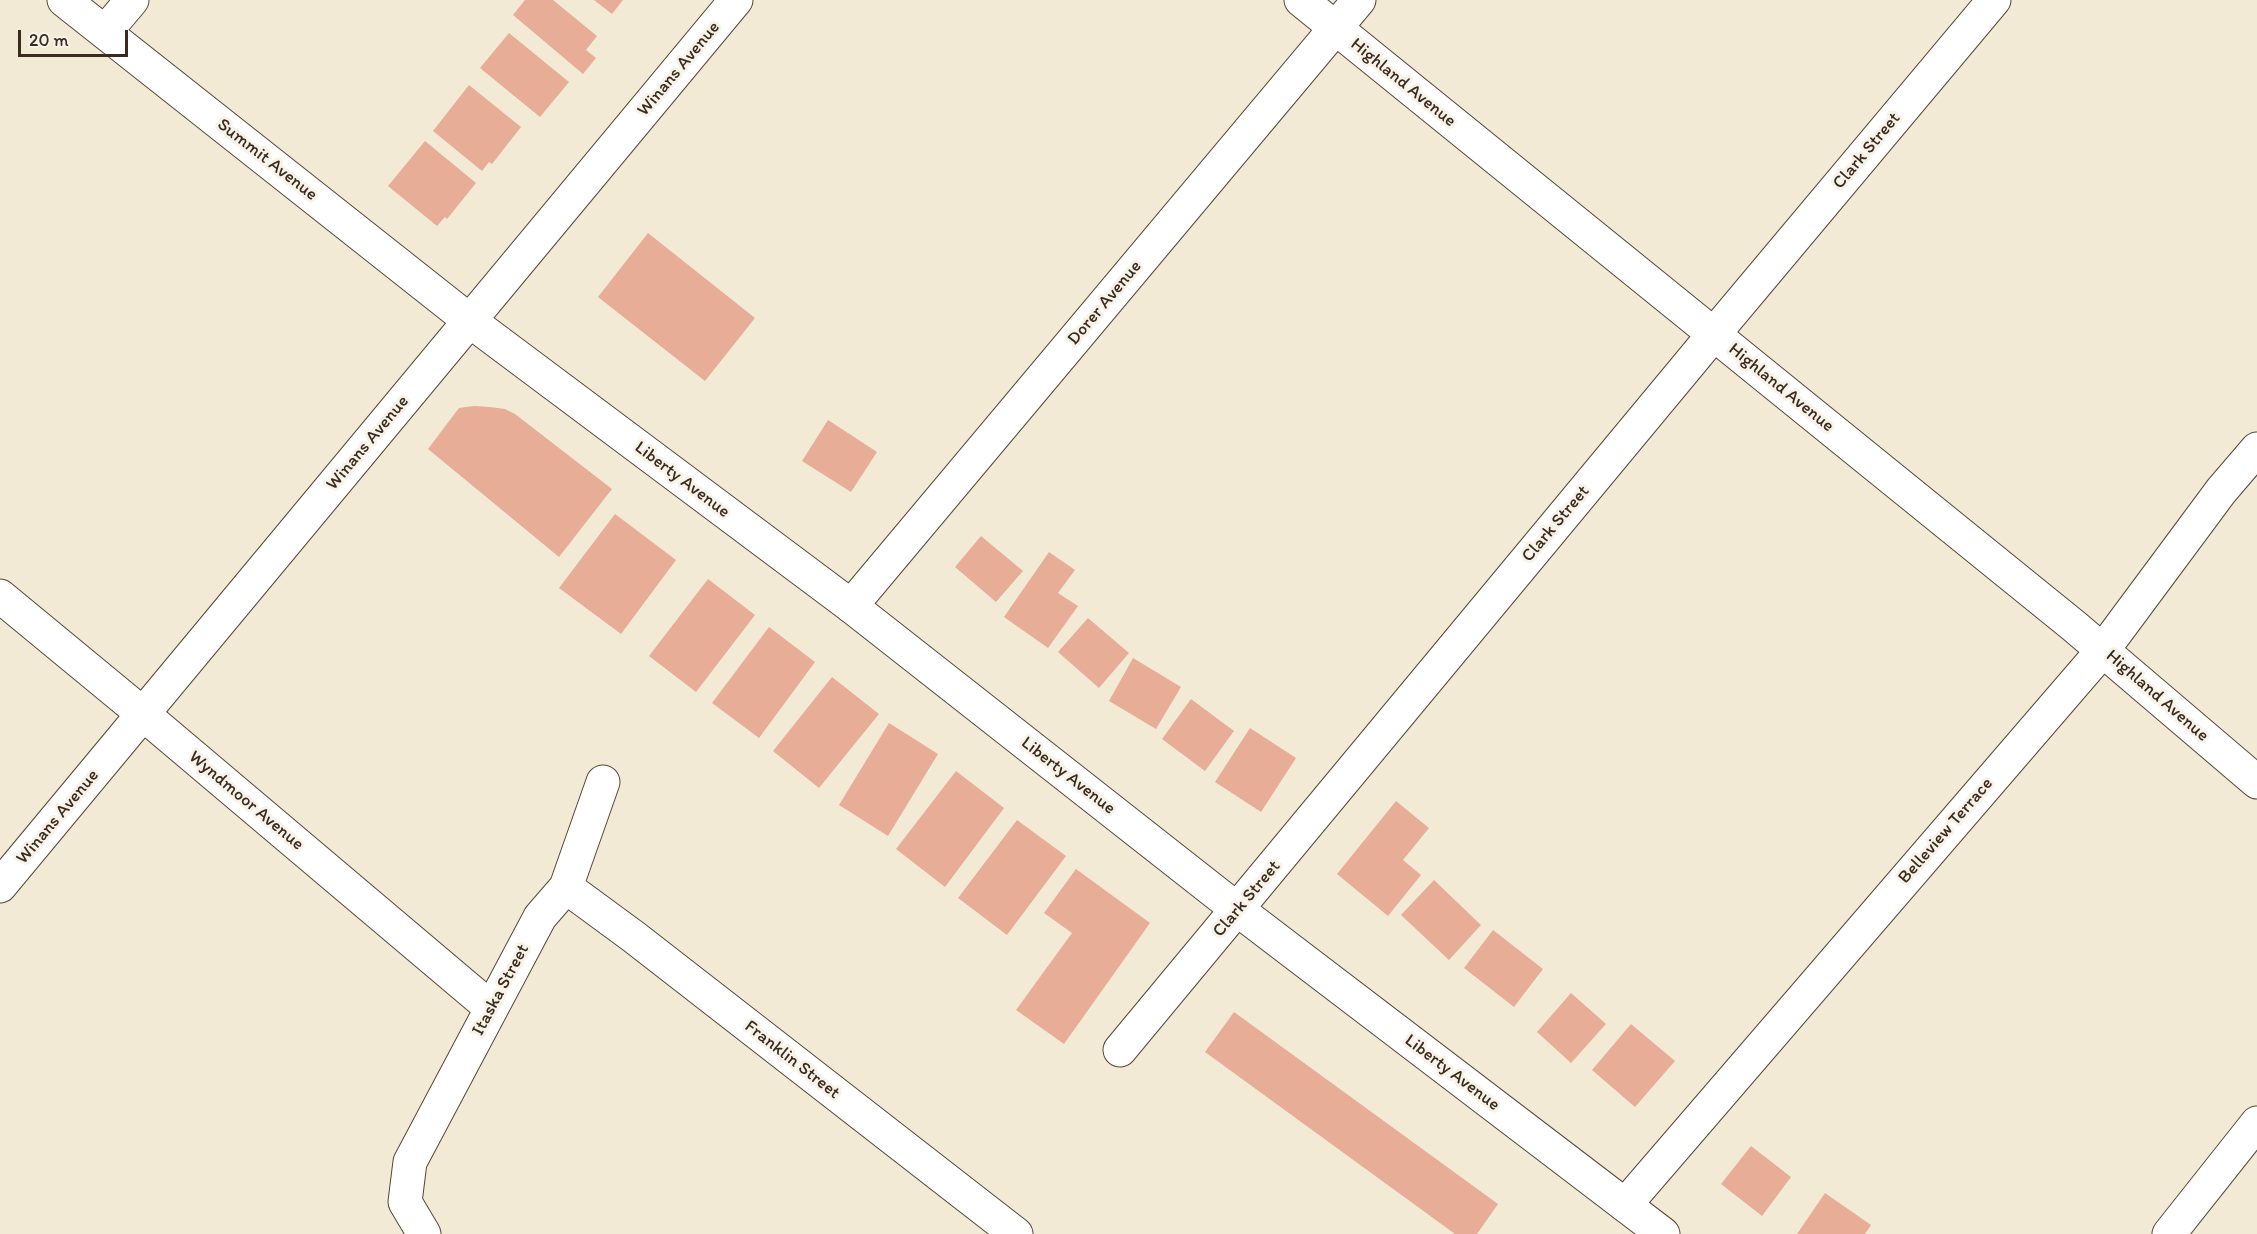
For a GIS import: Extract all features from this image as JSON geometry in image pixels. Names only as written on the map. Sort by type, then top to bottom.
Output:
[{"type":"street","name":"Summit Avenue","points":[[64,0],[470,321]]},
{"type":"street","points":[[105,32],[132,0]]},
{"type":"street","name":"Winans Avenue","points":[[0,886],[736,0]]},
{"type":"street","name":"Highland Avenue","points":[[1301,0],[2103,650],[2257,782]]},
{"type":"street","name":"Dorer Avenue","points":[[851,606],[1359,0]]},
{"type":"street","name":"Clark Street","points":[[1120,1050],[1713,334],[1994,0]]},
{"type":"street","name":"Liberty Avenue","points":[[470,321],[851,606],[1238,910],[1663,1234]]},
{"type":"street","name":"Belleview Terrace","points":[[1625,1204],[2103,650],[2221,491],[2257,449]]},
{"type":"street","name":"Wyndmoor Avenue","points":[[0,596],[491,1008]]},
{"type":"street","name":"Itaska Street","points":[[424,1234],[405,1202],[410,1162],[540,917],[566,887],[603,782]]},
{"type":"street","name":"Franklin Street","points":[[566,887],[1017,1234]]},
{"type":"street","points":[[2169,1234],[2257,1123]]},
{"type":"building","points":[[525,0],[553,0],[597,36],[586,50],[596,58],[583,74],[513,15]]},
{"type":"building","points":[[594,0],[623,0],[612,14]]},
{"type":"building","points":[[509,33],[569,82],[540,117],[480,68]]},
{"type":"building","points":[[469,85],[521,127],[492,164],[489,162],[482,171],[433,131]]},
{"type":"building","points":[[425,141],[476,183],[447,219],[445,217],[437,226],[388,186]]},
{"type":"building","points":[[648,233],[755,318],[705,381],[598,297]]},
{"type":"building","points":[[474,406],[505,409],[515,414],[612,489],[559,557],[428,449],[459,408]]},
{"type":"building","points":[[828,420],[877,452],[851,492],[802,461]]},
{"type":"building","points":[[615,514],[676,560],[621,634],[559,588]]},
{"type":"building","points":[[981,536],[1023,571],[996,602],[955,567]]},
{"type":"building","points":[[1049,552],[1075,570],[1058,593],[1078,606],[1048,648],[1004,617]]},
{"type":"building","points":[[708,579],[755,615],[696,692],[649,656]]},
{"type":"building","points":[[1088,618],[1129,653],[1099,688],[1058,652]]},
{"type":"building","points":[[769,627],[815,662],[759,738],[712,703]]},
{"type":"building","points":[[1133,658],[1181,687],[1156,729],[1109,701]]},
{"type":"building","points":[[832,677],[879,714],[819,788],[773,751]]},
{"type":"building","points":[[1191,699],[1234,731],[1205,771],[1162,739]]},
{"type":"building","points":[[889,723],[938,754],[888,836],[839,805]]},
{"type":"building","points":[[1250,728],[1296,758],[1261,812],[1215,782]]},
{"type":"building","points":[[956,771],[1004,808],[945,887],[896,849]]},
{"type":"building","points":[[1396,801],[1429,828],[1403,860],[1421,875],[1388,916],[1337,874]]},
{"type":"building","points":[[1017,820],[1066,856],[1007,935],[958,898]]},
{"type":"building","points":[[1076,869],[1150,923],[1064,1044],[1016,1010],[1072,933],[1044,913]]},
{"type":"building","points":[[1434,880],[1481,925],[1449,960],[1401,915]]},
{"type":"building","points":[[1493,930],[1543,969],[1514,1007],[1464,968]]},
{"type":"building","points":[[1571,993],[1606,1024],[1571,1063],[1537,1032]]},
{"type":"building","points":[[1234,1012],[1498,1204],[1477,1234],[1455,1234],[1205,1052]]},
{"type":"building","points":[[1631,1024],[1675,1061],[1635,1107],[1592,1070]]},
{"type":"building","points":[[1751,1146],[1791,1177],[1762,1216],[1721,1184]]},
{"type":"building","points":[[1825,1193],[1871,1225],[1865,1234],[1797,1234]]}]
